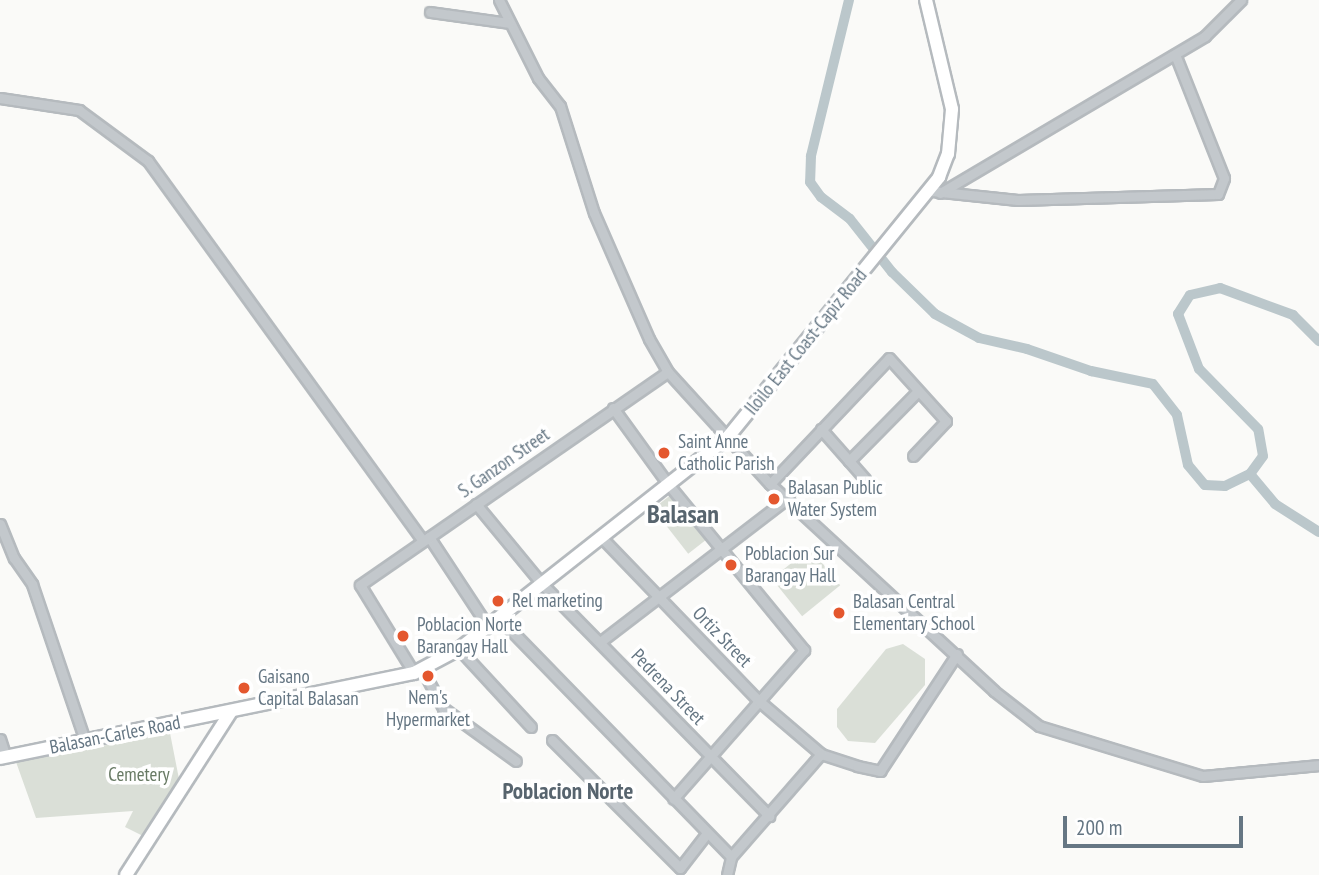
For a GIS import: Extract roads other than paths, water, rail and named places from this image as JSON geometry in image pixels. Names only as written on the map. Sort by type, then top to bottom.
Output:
[{"type":"main road","name":"Iloilo East Coast-Capiz Road","points":[[230,713],[418,671],[459,649],[728,437],[869,265],[935,192],[948,154],[952,109],[926,0]]},
{"type":"main road","name":"Balasan-Carles Road","points":[[3,758],[230,713]]},
{"type":"main road","points":[[126,875],[230,713]]},
{"type":"main road","points":[[204,718],[215,737]]},
{"type":"street","points":[[499,0],[545,91],[560,106],[614,264],[668,372],[770,484],[789,497],[957,653],[994,691],[1039,726],[1203,776],[1319,765]]},
{"type":"street","points":[[935,192],[970,180],[1205,36],[1241,0]]},
{"type":"street","points":[[430,12],[509,23]]},
{"type":"street","points":[[935,192],[1017,200],[1218,194],[1224,178],[1175,54]]},
{"type":"street","points":[[0,98],[79,110],[148,161],[487,625]]},
{"type":"street","points":[[770,484],[889,358],[946,421],[913,456]]},
{"type":"street","name":"S. Ganzon Street","points":[[418,671],[360,585],[668,372]]},
{"type":"street","points":[[849,461],[918,391]]},
{"type":"street","points":[[613,408],[668,484],[804,650],[673,799]]},
{"type":"street","points":[[821,429],[865,479]]},
{"type":"street","points":[[600,642],[789,497]]},
{"type":"street","name":"Pedrena Street","points":[[475,504],[542,584],[769,816]]},
{"type":"street","points":[[0,524],[14,558],[32,584],[85,741]]},
{"type":"street","name":"Ortiz Street","points":[[602,538],[760,701],[821,754]]},
{"type":"street","points":[[498,617],[731,857]]},
{"type":"street","points":[[459,649],[531,727]]},
{"type":"street","points":[[727,875],[731,857],[821,754],[880,771],[957,653]]},
{"type":"street","points":[[418,671],[443,708],[516,761]]},
{"type":"street","points":[[0,739],[3,758]]},
{"type":"street","points":[[552,740],[680,868],[707,833]]},
{"type":"waterway","points":[[849,0],[811,156],[810,182],[821,197],[850,219],[892,272],[935,314],[979,338],[1027,349],[1091,371],[1153,384],[1177,415],[1188,465],[1205,485],[1225,486],[1250,474],[1263,456],[1258,429],[1199,369],[1178,314],[1190,295],[1220,288],[1293,315],[1319,341]]},
{"type":"waterway","points":[[1250,474],[1275,504],[1319,532]]},
{"type":"place","name":"Saint Anne Catholic Parish","points":[[664,453]]},
{"type":"place","name":"Balasan Public Water System","points":[[774,499]]},
{"type":"place","name":"Poblacion Sur Barangay Hall","points":[[731,565]]},
{"type":"place","name":"Rel marketing","points":[[498,601]]},
{"type":"place","name":"Balasan Central Elementary School","points":[[839,613]]},
{"type":"place","name":"Poblacion Norte Barangay Hall","points":[[403,636]]},
{"type":"place","name":"Nem's Hypermarket","points":[[428,676]]},
{"type":"place","name":"Gaisano Capital Balasan","points":[[244,688]]},
{"type":"district","name":"Balasan","points":[[683,514]]},
{"type":"district","name":"Poblacion Norte","points":[[568,791]]},
{"type":"park label","name":"Cemetery","points":[[139,775]]}]
